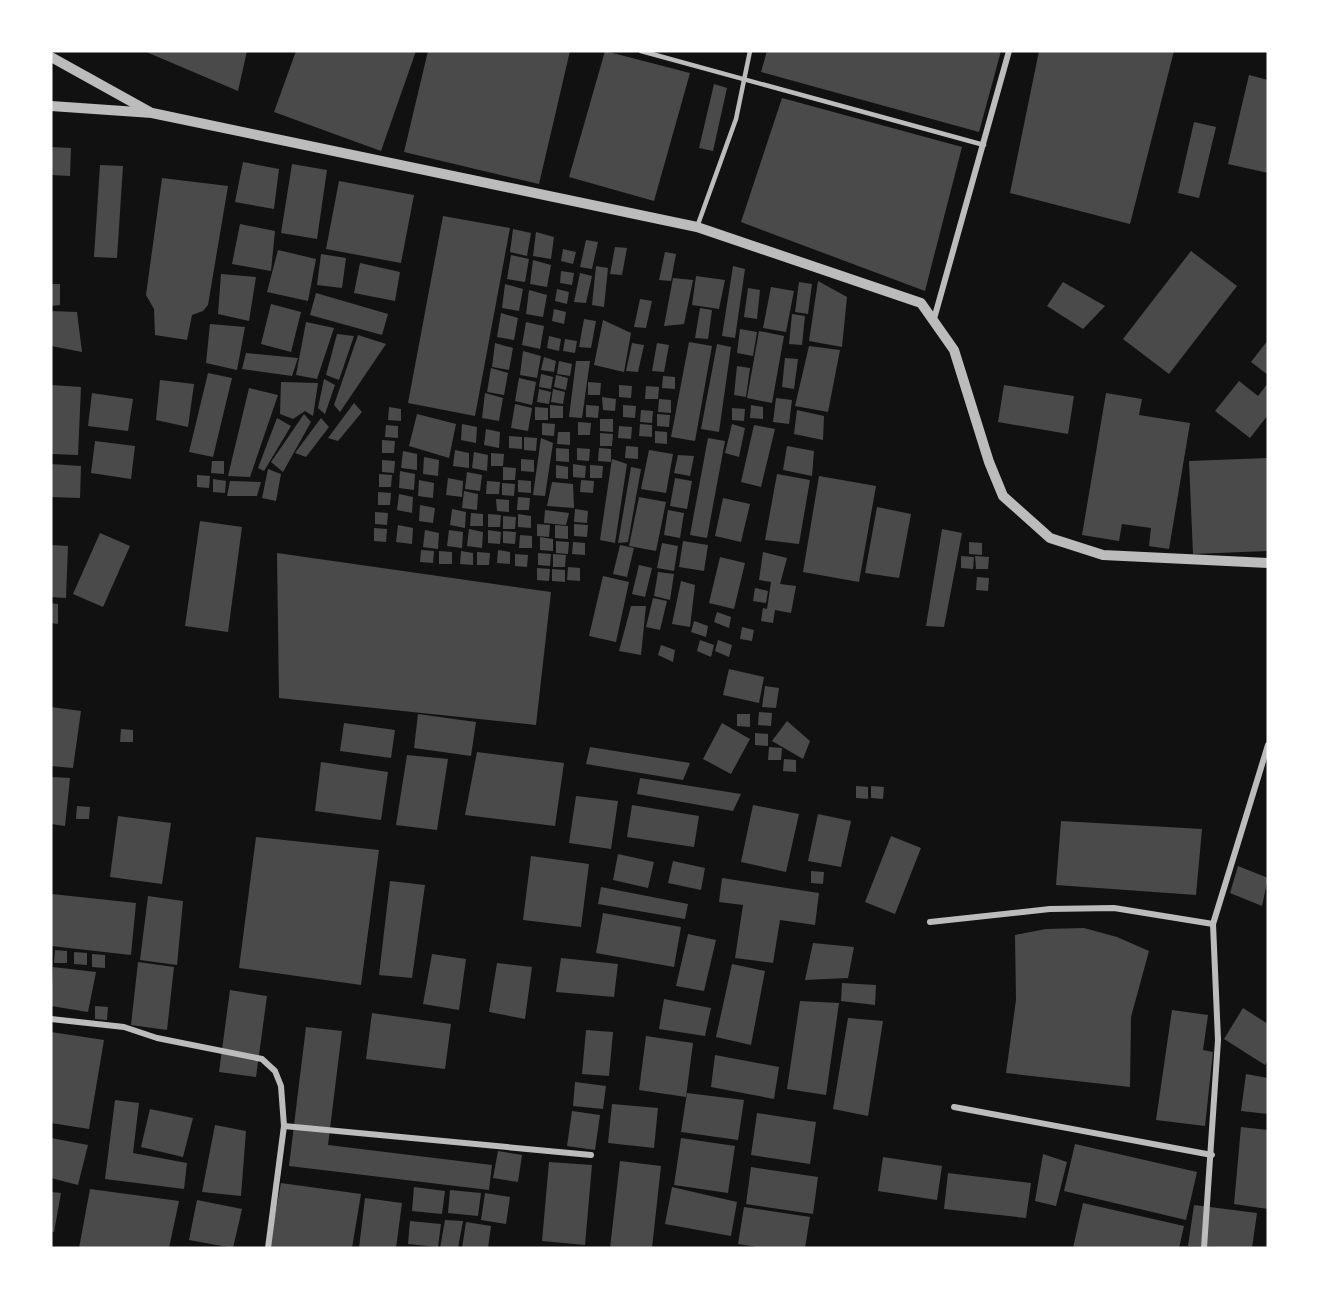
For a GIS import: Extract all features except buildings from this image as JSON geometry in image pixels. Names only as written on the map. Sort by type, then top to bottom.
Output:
[{"type":"street","points":[[934,319],[1009,51]]},
{"type":"street","points":[[51,57],[152,113]]},
{"type":"street","points":[[51,106],[152,113],[697,227],[921,303],[954,350],[989,462],[1003,496],[1050,538],[1103,555],[1268,562]]},
{"type":"street","points":[[1204,1248],[1218,1040],[1213,924],[1268,745]]},
{"type":"street","points":[[930,922],[1050,909],[1114,908],[1213,924]]},
{"type":"street","points":[[51,1019],[124,1027],[157,1038],[262,1059],[275,1071],[280,1086],[284,1126],[268,1248]]},
{"type":"street","points":[[954,1107],[1212,1155]]},
{"type":"street","points":[[284,1126],[591,1155]]},
{"type":"lane","points":[[641,51],[744,77],[984,145]]},
{"type":"lane","points":[[697,227],[736,119],[750,51]]}]
